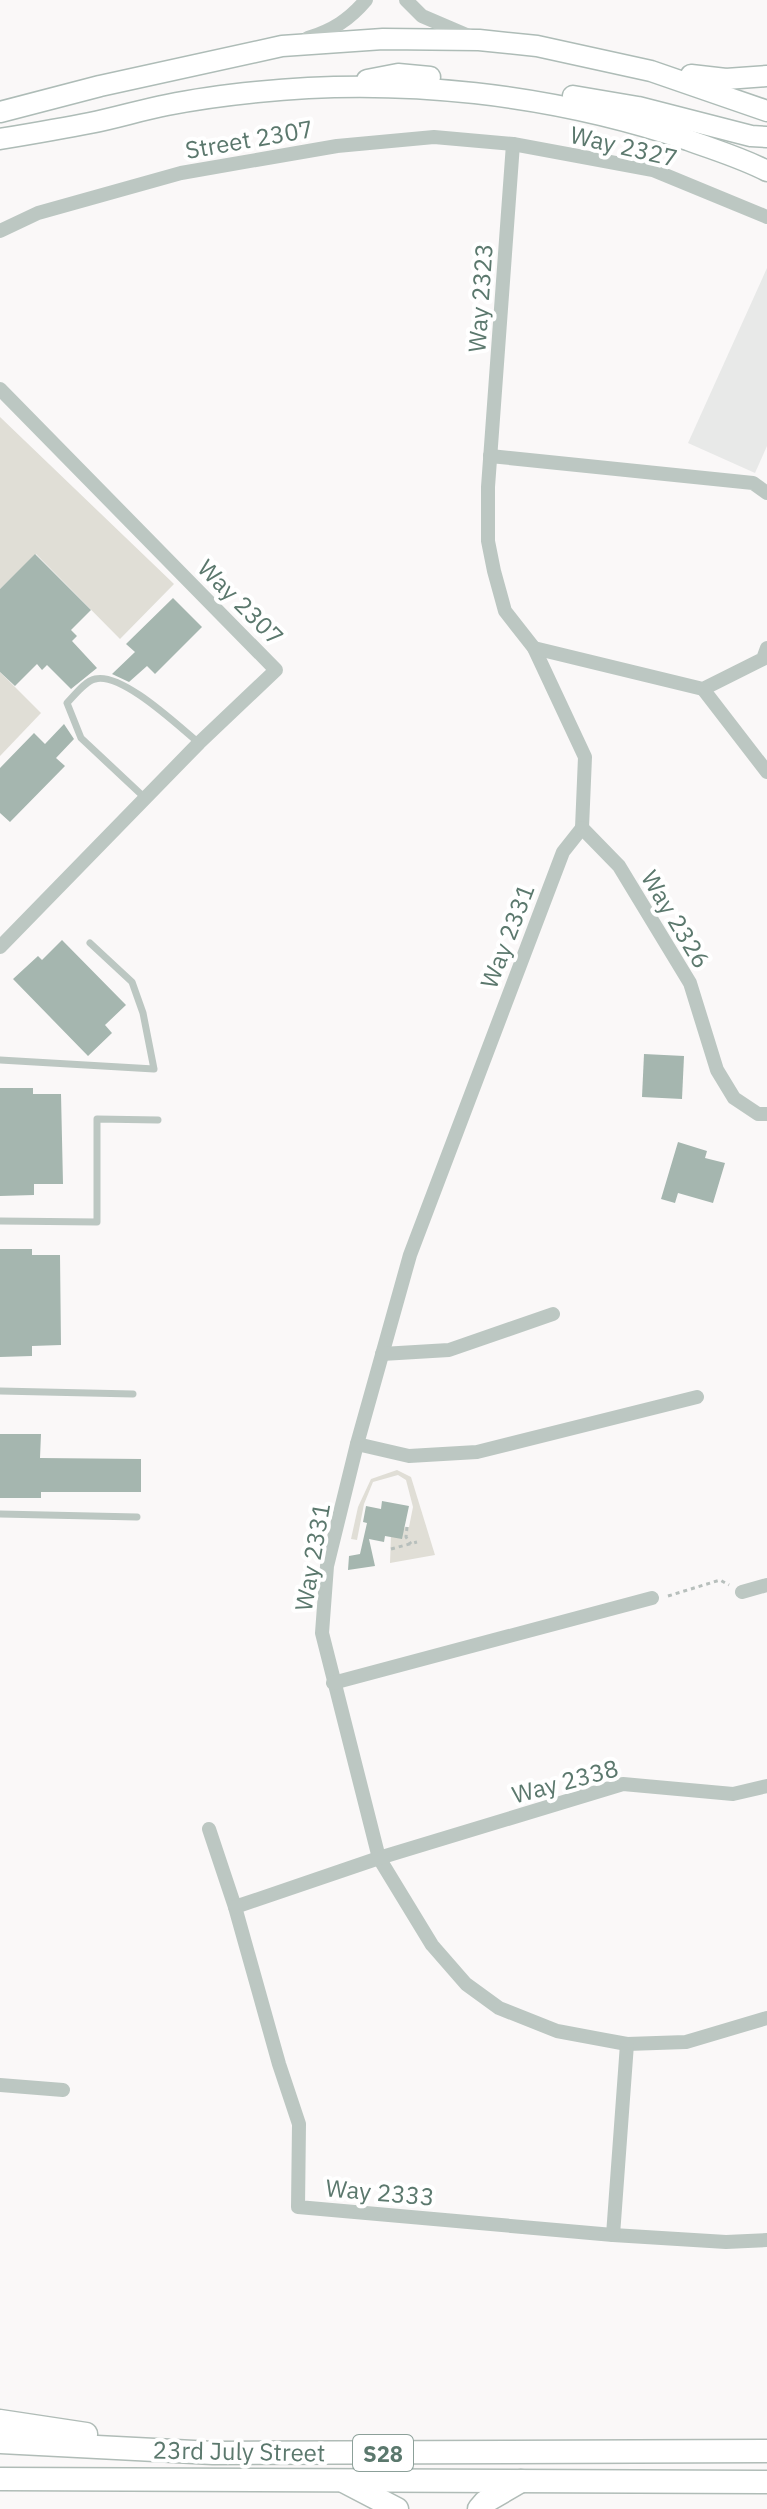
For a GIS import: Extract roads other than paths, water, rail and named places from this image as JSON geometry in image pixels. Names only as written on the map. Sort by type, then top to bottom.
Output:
[{"type":"main road","points":[[0,112],[100,86],[282,46],[383,39],[479,40],[537,46],[651,71],[726,79],[767,76]]},
{"type":"main road","points":[[651,71],[767,111]]},
{"type":"main road","points":[[0,139],[213,98],[324,88],[398,74],[510,85],[638,107],[751,136],[767,137]]},
{"type":"main road","points":[[324,88],[476,94],[562,106],[635,122],[767,171]]},
{"type":"main road","points":[[0,2421],[213,2453]]},
{"type":"main road","name":"23rd July Street","points":[[0,2442],[213,2453],[767,2451]]},
{"type":"main road","name":"23rd July Street","points":[[0,2479],[767,2482]]},
{"type":"main road","points":[[341,2480],[397,2509]]},
{"type":"main road","points":[[479,2509],[485,2502],[523,2480]]},
{"type":"street","points":[[282,46],[324,33],[352,17],[366,0]]},
{"type":"street","points":[[406,0],[422,16],[479,40]]},
{"type":"street","name":"Street 2307","points":[[0,231],[38,213],[181,173],[337,146],[434,137],[513,144]]},
{"type":"street","name":"Way 2327","points":[[513,144],[653,170],[767,217]]},
{"type":"street","name":"Way 2323","points":[[513,144],[490,456],[488,541],[505,611],[534,648],[585,757],[582,828]]},
{"type":"street","name":"Way 2307","points":[[0,389],[276,670],[199,743],[0,947]]},
{"type":"street","points":[[490,456],[753,483],[767,493]]},
{"type":"street","points":[[534,648],[703,689],[767,772]]},
{"type":"street","points":[[703,689],[763,659],[767,648]]},
{"type":"street","name":"Way 2326","points":[[582,828],[619,866],[690,983],[717,1070],[734,1098],[758,1114],[767,1114]]},
{"type":"street","name":"Way 2331","points":[[582,828],[563,852],[410,1255],[357,1444],[327,1566],[322,1633],[379,1858],[432,1945],[466,1984],[499,2008],[557,2031],[627,2044],[686,2042],[767,2018]]},
{"type":"street","points":[[382,1354],[449,1350],[553,1314]]},
{"type":"street","points":[[357,1444],[409,1456],[477,1452],[697,1397]]},
{"type":"street","points":[[742,1592],[767,1585]]},
{"type":"street","points":[[333,1683],[652,1598]]},
{"type":"street","name":"Way 2338","points":[[379,1858],[623,1784],[733,1794],[767,1786]]},
{"type":"street","name":"Way 2333","points":[[209,1829],[299,2124],[298,2207],[613,2235],[726,2242],[767,2240]]},
{"type":"street","points":[[235,1907],[379,1858]]},
{"type":"street","points":[[613,2235],[627,2044]]},
{"type":"street","points":[[0,2085],[63,2090]]},
{"type":"lane","points":[[145,798],[81,738],[67,703],[92,679],[106,678],[134,690],[199,743]]},
{"type":"lane","points":[[0,1060],[154,1069],[143,1013],[132,982],[90,943]]},
{"type":"lane","points":[[0,1221],[97,1222],[97,1119],[158,1120]]},
{"type":"lane","points":[[0,1391],[133,1394]]},
{"type":"lane","points":[[0,1514],[137,1517]]}]
